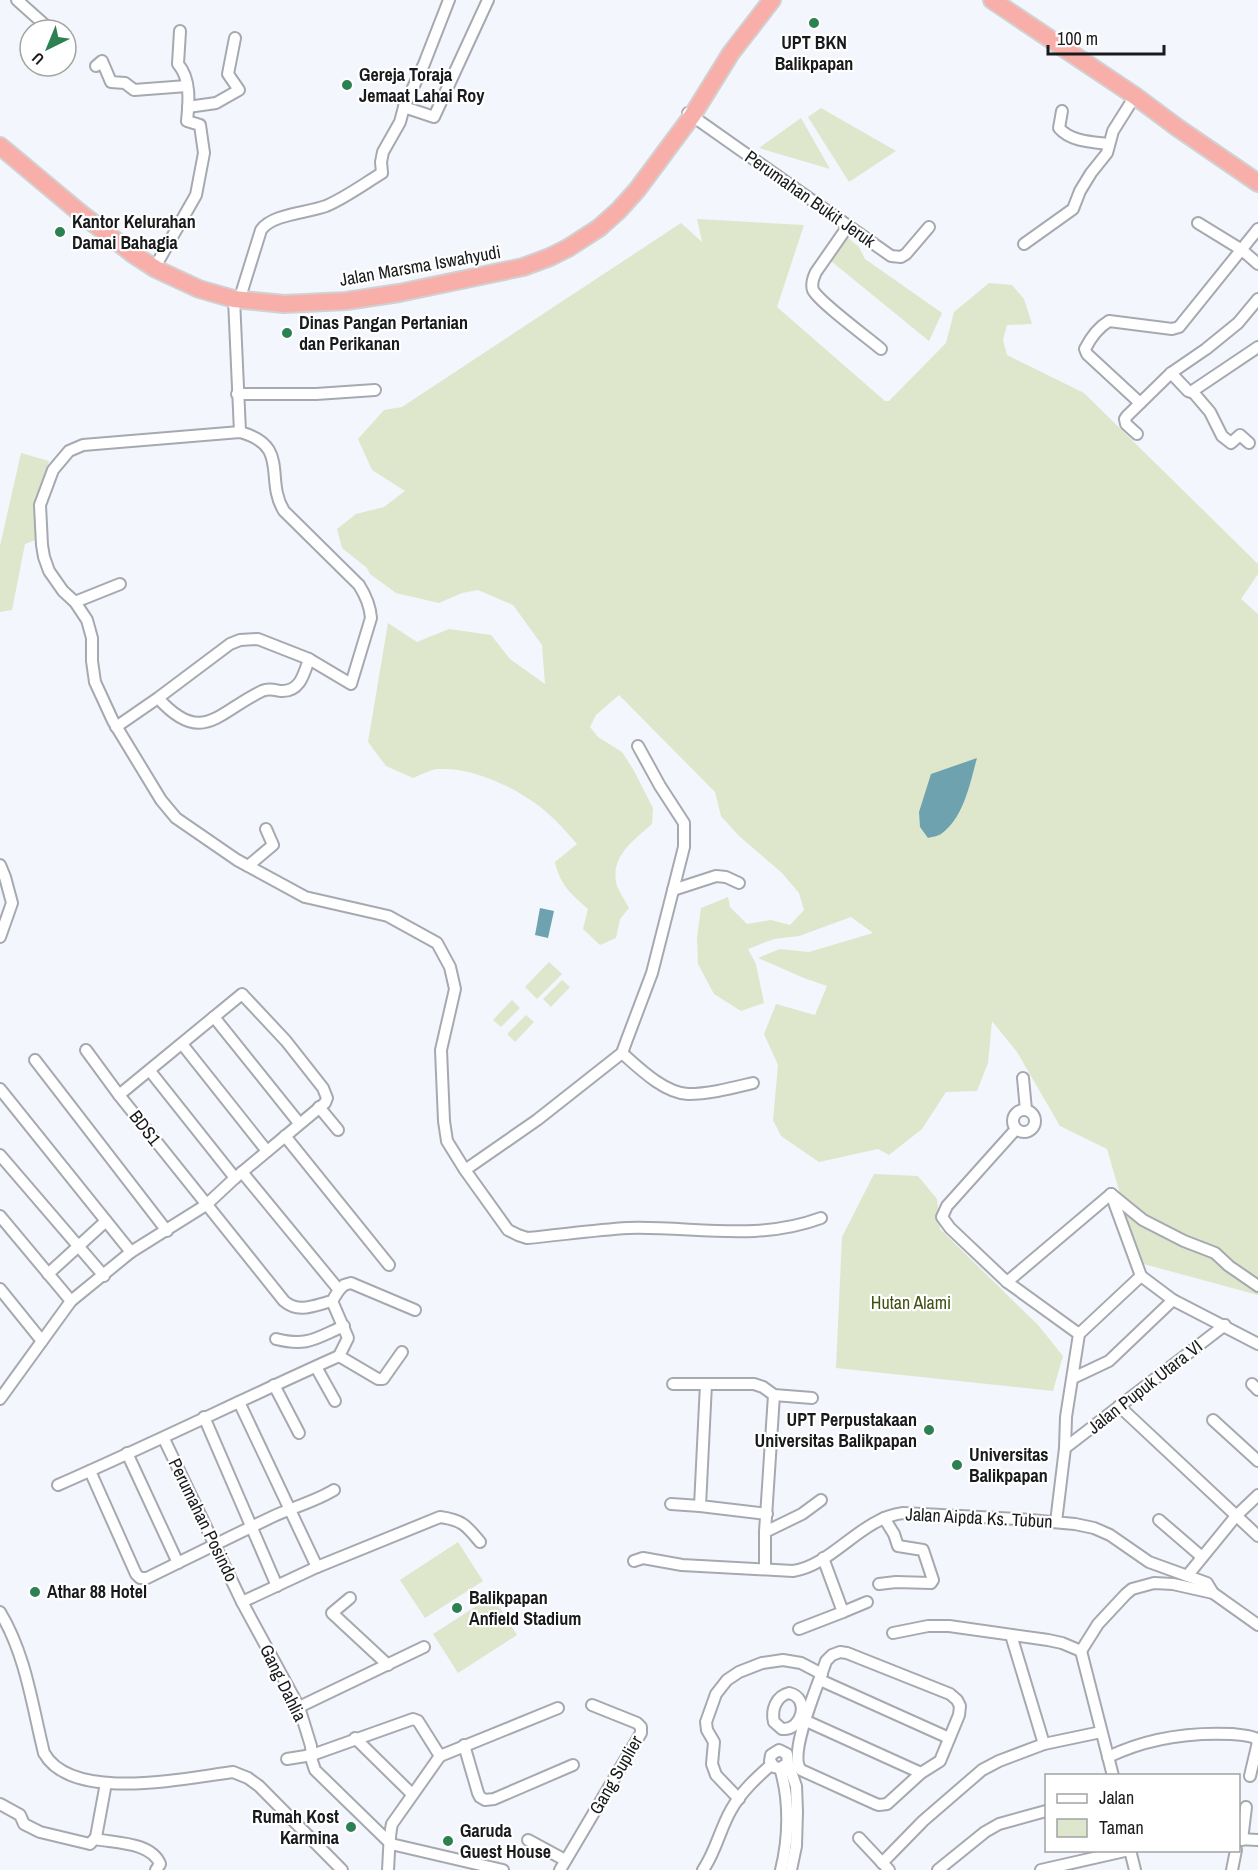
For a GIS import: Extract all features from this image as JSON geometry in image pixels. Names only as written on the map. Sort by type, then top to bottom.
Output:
[{"type":"highway","name":"Jalan Marsma Iswahyudi","points":[[689,114],[720,58],[762,0]]},
{"type":"highway","name":"Jalan Marsma Iswahyudi","points":[[0,146],[79,212],[156,269],[199,290],[284,304],[346,301],[399,293],[505,272],[550,257],[588,236],[619,210],[637,190],[731,53],[772,0]]},
{"type":"highway","points":[[992,0],[1026,16],[1190,122],[1258,174]]},
{"type":"highway","points":[[1010,0],[1026,16],[1178,128],[1258,183]]},
{"type":"highway","name":"Jalan Marsma Iswahyudi","points":[[0,134],[128,238],[159,260],[228,288],[238,295]]},
{"type":"street","points":[[17,0],[37,18]]},
{"type":"street","points":[[240,432],[237,394],[238,295],[261,230],[268,223],[325,207],[382,173],[382,152],[400,122],[449,0]]},
{"type":"street","points":[[404,108],[434,117],[488,0]]},
{"type":"street","points":[[159,260],[196,195],[204,153],[200,125],[187,121],[185,72],[178,63],[180,31]]},
{"type":"street","points":[[188,107],[216,103],[239,90],[228,74],[235,39]]},
{"type":"street","points":[[96,66],[102,61],[111,82],[125,83],[134,90],[187,86]]},
{"type":"street","points":[[1024,244],[1073,209],[1091,172],[1107,153],[1116,125],[1135,96]]},
{"type":"street","points":[[1062,111],[1059,128],[1066,135],[1085,141],[1109,144]]},
{"type":"street","name":"Perumahan Bukit Jeruk","points":[[689,114],[886,254],[896,257],[906,254],[929,227]]},
{"type":"street","points":[[1198,223],[1242,250],[1258,264]]},
{"type":"street","points":[[848,226],[816,272],[813,278],[813,290],[821,300],[881,348]]},
{"type":"street","points":[[1140,403],[1088,354],[1086,346],[1109,321],[1172,329],[1182,324],[1258,229]]},
{"type":"street","points":[[1137,434],[1126,424],[1125,419],[1171,373],[1238,323],[1258,299]]},
{"type":"street","points":[[1192,391],[1258,346]]},
{"type":"street","points":[[1171,373],[1188,391],[1192,391],[1210,412],[1220,433],[1229,443],[1239,435],[1249,443]]},
{"type":"street","points":[[237,394],[316,394],[375,390]]},
{"type":"street","points":[[116,727],[230,644],[240,640],[258,639],[309,659],[351,684],[371,618],[367,596],[359,585],[284,511],[278,498],[271,453],[265,444],[254,435],[240,432],[83,445],[69,451],[53,470],[40,505],[44,557],[63,591],[75,602],[87,620],[93,638],[92,661],[95,682],[116,727],[161,800],[176,818],[248,866],[305,897],[388,916],[437,943],[450,967],[455,989],[441,1050],[447,1141],[508,1230],[527,1238],[629,1228],[719,1232],[768,1231],[802,1225],[821,1218]]},
{"type":"street","points":[[75,602],[120,584]]},
{"type":"street","points":[[158,698],[169,711],[185,721],[197,723],[211,721],[265,690],[282,691],[293,688],[302,679],[309,659]]},
{"type":"street","points":[[465,1170],[537,1120],[622,1053],[652,973],[684,847],[684,823],[638,746]]},
{"type":"street","points":[[248,866],[273,844],[266,829]]},
{"type":"street","points":[[0,866],[12,903],[0,938]]},
{"type":"street","points":[[673,890],[716,876],[726,877],[740,883]]},
{"type":"street","points":[[0,1399],[71,1301],[131,1252],[206,1205],[327,1098],[286,1041],[244,995],[240,994],[119,1095]]},
{"type":"street","points":[[214,1017],[299,1123]]},
{"type":"street","points":[[182,1044],[267,1151]]},
{"type":"street","name":"BDS1","points":[[86,1050],[119,1095],[284,1301],[299,1309],[332,1301]]},
{"type":"street","points":[[622,1053],[643,1073],[665,1086],[686,1094],[711,1092],[753,1083]]},
{"type":"street","points":[[35,1060],[167,1231]]},
{"type":"street","points":[[150,1071],[339,1290]]},
{"type":"street","points":[[1023,1078],[1026,1110]]},
{"type":"street","points":[[0,1089],[131,1252]]},
{"type":"street","points":[[319,1107],[338,1130]]},
{"type":"street","points":[[1026,1110],[1035,1116],[1035,1126],[1026,1132],[1016,1129],[1013,1123],[1014,1116],[1019,1111],[1026,1110]]},
{"type":"street","points":[[1016,1129],[947,1206],[942,1217],[950,1228],[1007,1282],[1079,1334]]},
{"type":"street","points":[[285,1136],[388,1265]]},
{"type":"street","points":[[0,1155],[104,1276]]},
{"type":"street","points":[[1007,1282],[1111,1194]]},
{"type":"street","points":[[1111,1194],[1141,1276],[1173,1300],[1257,1342]]},
{"type":"street","points":[[1111,1194],[1143,1220],[1184,1241],[1215,1253],[1242,1276],[1258,1286]]},
{"type":"street","points":[[0,1216],[71,1301]]},
{"type":"street","points":[[48,1274],[106,1221]]},
{"type":"street","points":[[1056,1521],[1065,1449],[1066,1417],[1079,1334],[1141,1276]]},
{"type":"street","points":[[58,1485],[127,1453],[164,1439],[204,1417],[339,1356],[348,1338],[332,1301],[344,1285],[351,1283],[415,1310]]},
{"type":"street","points":[[0,1289],[42,1341]]},
{"type":"street","points":[[1072,1378],[1109,1361],[1173,1300]]},
{"type":"street","name":"Jalan Pupuk Utara VI","points":[[1065,1449],[1225,1325]]},
{"type":"street","points":[[276,1339],[291,1343],[306,1342],[344,1326]]},
{"type":"street","points":[[339,1356],[378,1379],[382,1379],[402,1352]]},
{"type":"street","points":[[316,1366],[335,1401]]},
{"type":"street","points":[[673,1384],[754,1384],[774,1395],[812,1398]]},
{"type":"street","points":[[700,1506],[706,1384]]},
{"type":"street","points":[[274,1385],[299,1433]]},
{"type":"street","points":[[765,1569],[765,1532],[774,1395]]},
{"type":"street","points":[[239,1402],[317,1566]]},
{"type":"street","points":[[1119,1406],[1258,1536]]},
{"type":"street","points":[[204,1417],[277,1586]]},
{"type":"street","points":[[1213,1420],[1258,1461]]},
{"type":"street","name":"Perumahan Posindo","points":[[164,1439],[242,1602]]},
{"type":"street","points":[[127,1453],[178,1563]]},
{"type":"street","points":[[90,1471],[136,1574],[140,1578],[147,1578],[289,1509],[318,1499],[334,1490]]},
{"type":"street","points":[[1187,1576],[1236,1516],[1258,1495]]},
{"type":"street","points":[[765,1532],[802,1514],[821,1500]]},
{"type":"street","points":[[671,1504],[767,1514]]},
{"type":"street","name":"Jalan Aipda Ks. Tubun","points":[[634,1561],[643,1558],[682,1564],[782,1571],[800,1570],[823,1558],[871,1524],[893,1514],[1056,1521],[1101,1530],[1140,1557],[1207,1584],[1213,1593],[1258,1625]]},
{"type":"street","points":[[242,1602],[317,1566],[440,1516],[455,1519],[467,1527],[480,1542]]},
{"type":"street","points":[[879,1584],[929,1583],[933,1580],[923,1550],[898,1546],[884,1518]]},
{"type":"street","points":[[1159,1520],[1202,1557]]},
{"type":"street","points":[[823,1558],[843,1612]]},
{"type":"street","points":[[1112,1774],[1081,1651],[1098,1624],[1132,1589],[1154,1583],[1190,1587],[1213,1593]]},
{"type":"street","points":[[350,1598],[329,1610],[388,1665]]},
{"type":"street","name":"Gang Dahlia","points":[[242,1602],[299,1707],[315,1770],[391,1844]]},
{"type":"street","points":[[799,1629],[867,1602]]},
{"type":"street","points":[[0,1612],[22,1660],[36,1723],[49,1761],[65,1773],[79,1778],[120,1784],[233,1772],[240,1774],[259,1786],[342,1870]]},
{"type":"street","points":[[893,1633],[928,1626],[949,1626],[1062,1643],[1081,1651]]},
{"type":"street","points":[[1011,1635],[1044,1744]]},
{"type":"street","points":[[299,1707],[424,1647]]},
{"type":"street","points":[[840,1652],[950,1694],[960,1706],[959,1716],[940,1761],[921,1773],[887,1804],[879,1805],[801,1770],[796,1764],[796,1754],[804,1720],[821,1677],[826,1661],[832,1655],[840,1652]]},
{"type":"street","points":[[739,1799],[716,1775],[712,1764],[714,1742],[707,1730],[706,1722],[716,1694],[727,1680],[739,1672],[762,1663],[783,1660],[801,1663],[821,1677],[950,1738]]},
{"type":"street","name":"Gang Suplier","points":[[560,1870],[641,1733],[641,1727],[637,1723],[592,1705]]},
{"type":"street","points":[[388,1870],[392,1824],[441,1756],[558,1708]]},
{"type":"street","points":[[287,1759],[312,1755],[413,1719],[418,1721],[441,1756]]},
{"type":"street","points":[[804,1720],[921,1773]]},
{"type":"street","points":[[781,1750],[783,1730]]},
{"type":"street","points":[[859,1838],[885,1866],[923,1821],[982,1770],[1008,1757],[1044,1744],[1101,1732]]},
{"type":"street","points":[[1108,1757],[1152,1740],[1184,1735],[1247,1735],[1255,1738],[1257,1742],[1253,1769]]},
{"type":"street","points":[[355,1738],[412,1794]]},
{"type":"street","points":[[464,1745],[478,1793],[484,1800],[494,1799],[573,1765]]},
{"type":"street","points":[[703,1870],[730,1811],[749,1784],[780,1765],[787,1754],[781,1750],[773,1752],[770,1758],[780,1765],[796,1786],[796,1846],[791,1870]]},
{"type":"street","points":[[780,1765],[787,1810],[786,1842],[781,1870]]},
{"type":"street","points":[[0,1803],[21,1815],[24,1824],[40,1832],[90,1844],[95,1839],[106,1783]]},
{"type":"street","points":[[1246,1807],[1240,1839],[1258,1840]]},
{"type":"street","points":[[938,1870],[985,1832],[1009,1821],[1045,1812]]},
{"type":"street","points":[[95,1839],[136,1846],[146,1850],[159,1861],[160,1864],[156,1870]]},
{"type":"street","points":[[528,1840],[566,1860]]},
{"type":"street","points":[[391,1844],[503,1870]]},
{"type":"street","points":[[1041,1870],[1124,1852]]},
{"type":"street","points":[[1129,1852],[1135,1870]]},
{"type":"street","points":[[1232,1870],[1236,1852]]},
{"type":"green space","points":[[821,108],[896,151],[849,182],[808,117]]},
{"type":"green space","points":[[801,118],[830,169],[759,148]]},
{"type":"green space","points":[[697,219],[804,225],[777,307],[885,401],[889,401],[946,343],[954,312],[989,283],[1012,285],[1024,299],[1032,324],[1007,325],[1003,340],[1007,355],[1084,393],[1258,564],[1258,574],[1241,599],[1258,614],[1258,1295],[1140,1263],[1107,1149],[1060,1126],[1017,1052],[992,1021],[988,1063],[977,1091],[946,1092],[922,1129],[889,1155],[878,1149],[819,1162],[781,1136],[773,1120],[778,1065],[764,1034],[776,1004],[815,1015],[827,986],[758,958],[780,949],[809,952],[873,933],[851,917],[799,936],[774,939],[748,949],[756,964],[764,1003],[741,1011],[714,994],[698,964],[697,938],[701,908],[728,897],[730,907],[747,924],[771,920],[790,925],[804,910],[799,893],[782,873],[738,835],[721,816],[715,792],[619,695],[596,715],[590,727],[598,737],[622,752],[633,769],[653,808],[652,824],[624,850],[616,866],[617,886],[629,908],[620,919],[616,938],[600,945],[583,929],[588,909],[567,888],[555,862],[577,844],[544,810],[517,791],[470,772],[436,769],[413,778],[386,766],[368,742],[388,623],[417,642],[449,629],[491,635],[510,659],[545,684],[542,645],[513,605],[478,590],[462,593],[439,603],[396,593],[370,574],[367,568],[342,548],[337,529],[356,514],[384,507],[405,491],[372,470],[358,439],[384,410],[402,407],[681,223],[702,242]]},
{"type":"green space","points":[[848,238],[859,247],[865,259],[942,313],[929,341],[831,261]]},
{"type":"green space","points":[[21,453],[49,461],[36,503],[38,539],[25,544],[12,610],[0,612],[0,546]]},
{"type":"green space","points":[[549,962],[562,974],[537,999],[525,987]]},
{"type":"green space","points":[[562,980],[570,987],[551,1007],[543,999]]},
{"type":"green space","points":[[512,1000],[520,1008],[501,1027],[493,1020]]},
{"type":"green space","points":[[526,1015],[534,1022],[515,1042],[507,1034]]},
{"type":"green space","name":"Hutan Alami","points":[[874,1174],[918,1176],[937,1199],[940,1229],[1038,1325],[1063,1356],[1053,1391],[836,1368],[842,1237]]},
{"type":"green space","points":[[458,1542],[483,1581],[425,1618],[400,1580]]},
{"type":"green space","points":[[492,1596],[517,1635],[458,1673],[433,1634]]},
{"type":"water","points":[[977,758],[961,810],[941,834],[928,838],[920,827],[919,812],[931,774]]},
{"type":"water","points":[[540,908],[554,911],[548,938],[535,935]]},
{"type":"place","name":"UPT BKN Balikpapan","points":[[814,23]]},
{"type":"place","name":"Gereja Toraja Jemaat Lahai Roy","points":[[347,85]]},
{"type":"place","name":"Kantor Kelurahan Damai Bahagia","points":[[60,232]]},
{"type":"place","name":"Dinas Pangan Pertanian dan Perikanan","points":[[287,333]]},
{"type":"place","name":"UPT Perpustakaan Universitas Balikpapan","points":[[929,1430]]},
{"type":"place","name":"Universitas Balikpapan","points":[[957,1465]]},
{"type":"place","name":"Athar 88 Hotel","points":[[35,1592]]},
{"type":"place","name":"Balikpapan Anfield Stadium","points":[[457,1608]]},
{"type":"place","name":"Rumah Kost Karmina","points":[[351,1827]]},
{"type":"place","name":"Garuda Guest House","points":[[448,1841]]}]
